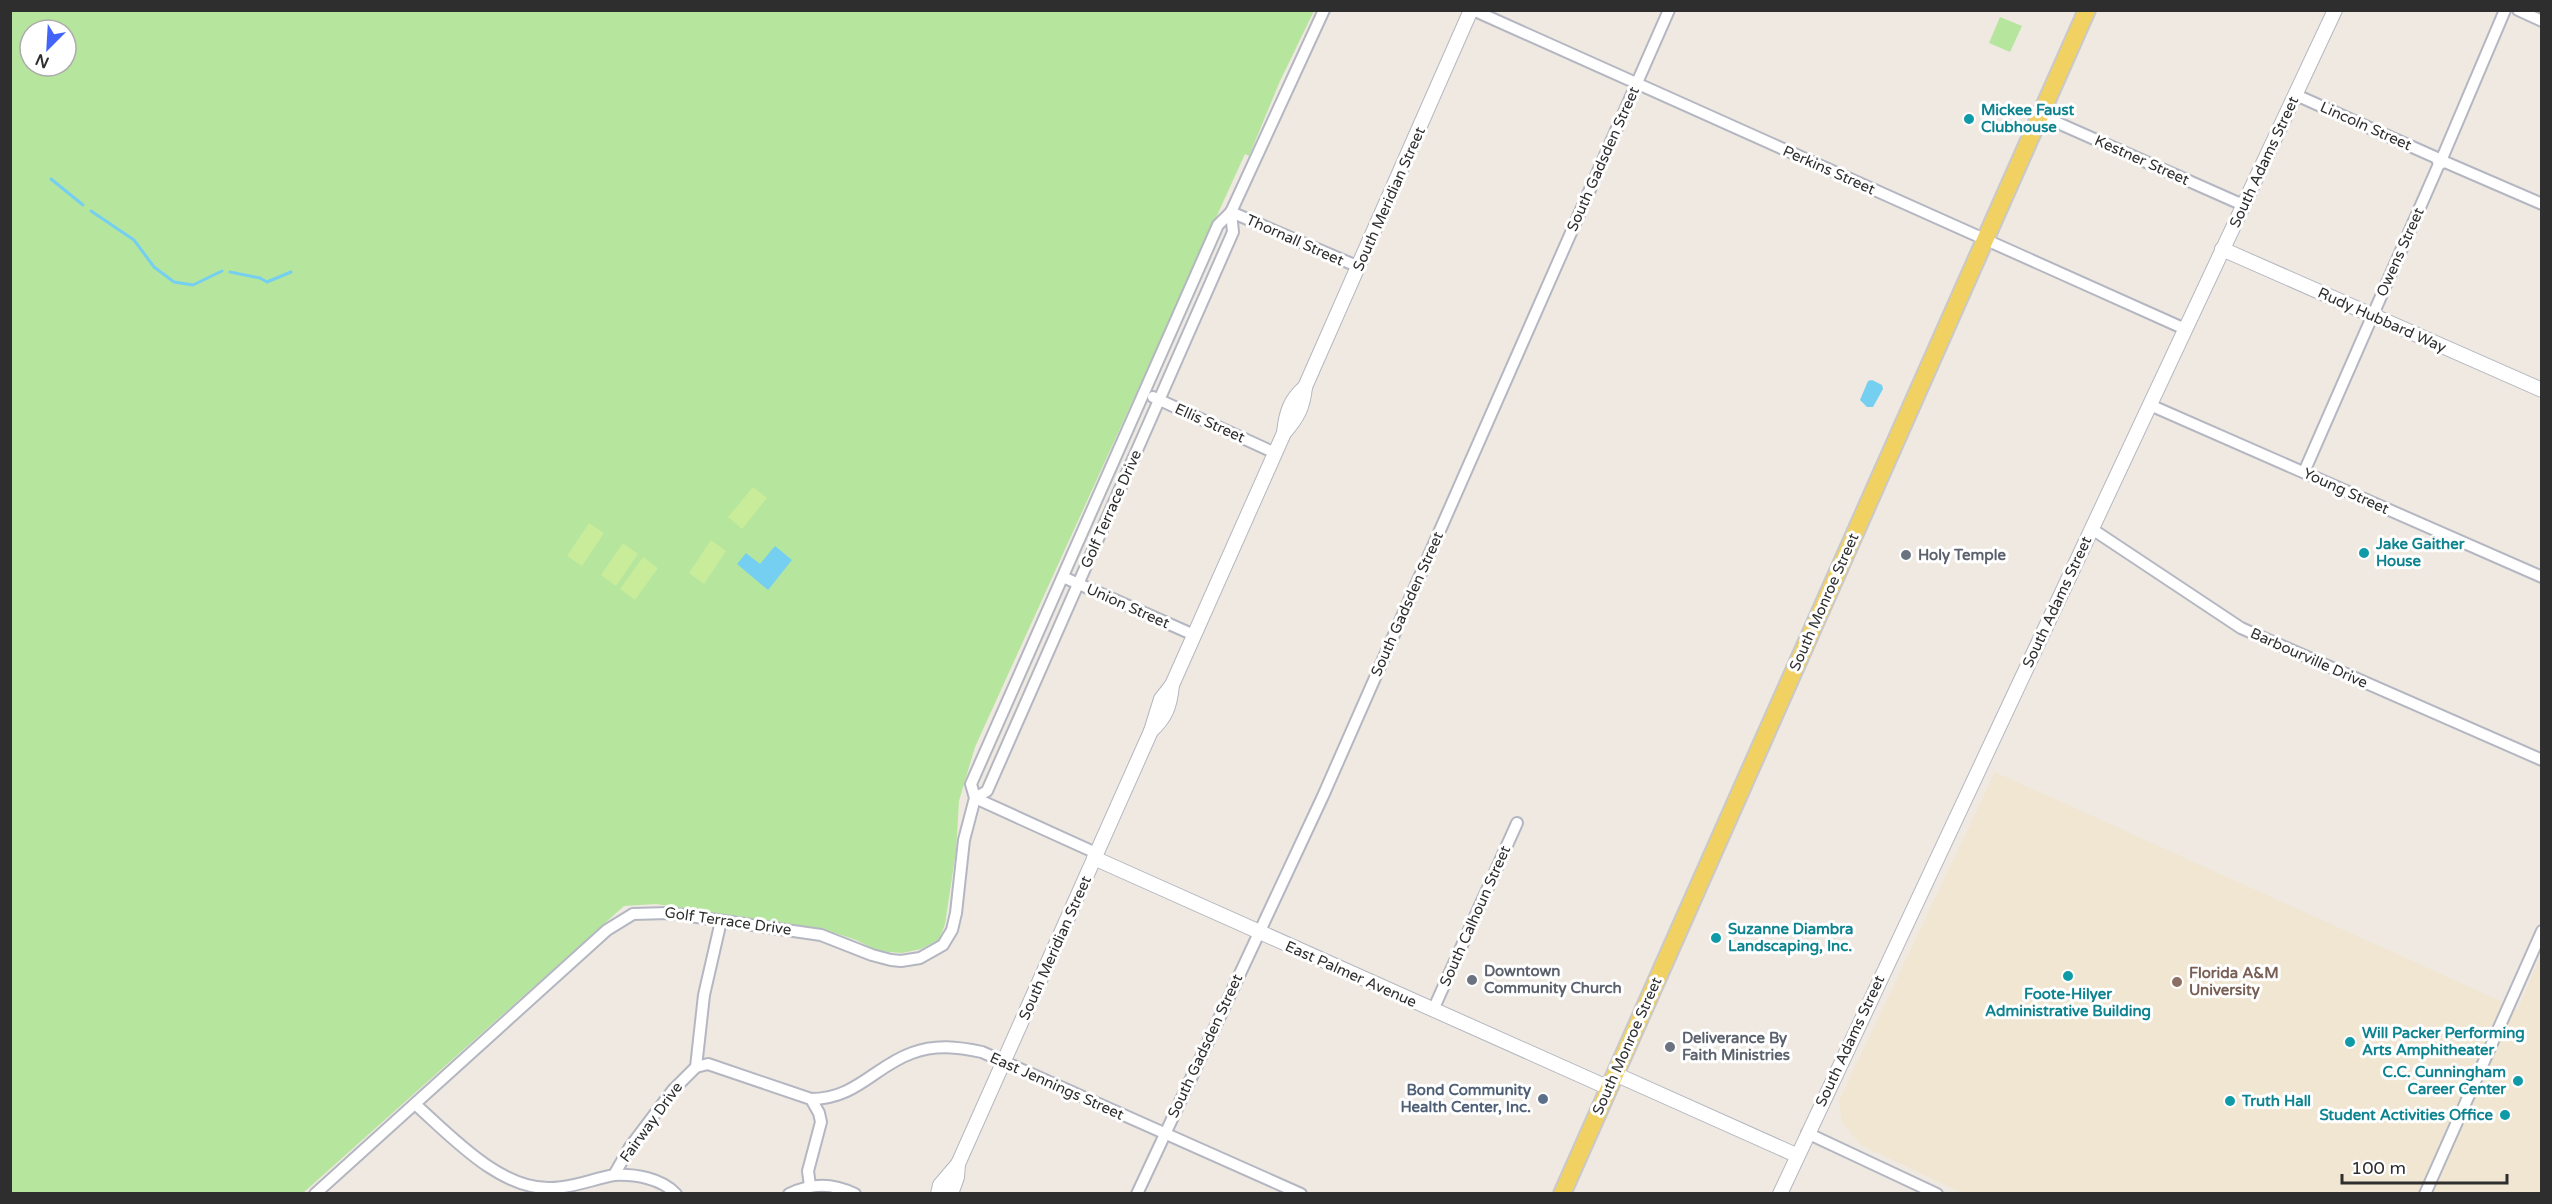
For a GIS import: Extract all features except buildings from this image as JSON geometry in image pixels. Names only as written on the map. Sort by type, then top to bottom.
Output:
[{"type":"main road","name":"South Monroe Street","points":[[1562,1194],[2087,10]]},
{"type":"street","name":"Golf Terrace Drive","points":[[315,1194],[598,938],[628,917],[643,912],[659,912],[821,935],[891,960],[910,961],[935,951],[948,939],[956,914],[964,840],[975,798],[971,784],[1218,225],[1231,212],[1324,10]]},
{"type":"street","name":"Perkins Street","points":[[1472,10],[2185,329]]},
{"type":"street","name":"South Meridian Street","points":[[938,1194],[940,1185],[958,1164],[1151,732],[1163,720],[1167,712],[1171,703],[1172,685],[1284,433],[1297,418],[1303,405],[1305,387],[1472,10]]},
{"type":"street","name":"South Gadsden Street","points":[[1137,1194],[1323,796],[1669,10]]},
{"type":"street","name":"South Adams Street","points":[[1780,1194],[1796,1155],[2335,10]]},
{"type":"street","name":"Owens Street","points":[[2304,472],[2505,10]]},
{"type":"street","points":[[2518,10],[2541,21]]},
{"type":"street","name":"Lincoln Street","points":[[2296,95],[2541,204]]},
{"type":"street","name":"Kestner Street","points":[[2040,115],[2243,205]]},
{"type":"street","name":"Golf Terrace Drive","points":[[975,798],[987,791],[1233,232],[1231,212]]},
{"type":"street","name":"Thornall Street","points":[[1231,212],[1359,267]]},
{"type":"street","name":"Rudy Hubbard Way","points":[[2222,249],[2541,390]]},
{"type":"street","name":"Ellis Street","points":[[1144,393],[1275,453]]},
{"type":"street","name":"Young Street","points":[[2150,405],[2541,577]]},
{"type":"street","name":"Barbourville Drive","points":[[2092,529],[2241,628],[2541,759]]},
{"type":"street","name":"Union Street","points":[[1063,577],[1194,635]]},
{"type":"street","name":"East Palmer Avenue","points":[[975,798],[1258,933],[1433,1010],[1796,1155]]},
{"type":"street","name":"South Calhoun Street","points":[[1433,1010],[1518,823]]},
{"type":"street","points":[[696,1067],[704,995],[722,921]]},
{"type":"street","points":[[2425,1194],[2541,931]]},
{"type":"street","name":"East Jennings Street","points":[[696,1067],[708,1064],[737,1072],[799,1096],[811,1098],[834,1096],[846,1092],[866,1082],[898,1059],[928,1048],[960,1047],[981,1052],[1300,1194]]},
{"type":"street","name":"Fairway Drive","points":[[416,1105],[469,1152],[493,1169],[523,1184],[552,1188],[614,1175],[645,1128],[679,1084],[696,1067]]},
{"type":"street","points":[[810,1186],[808,1171],[820,1122],[819,1113],[811,1098]]},
{"type":"street","points":[[1807,1133],[1937,1194]]},
{"type":"street","name":"South Meridian Street","points":[[951,1194],[957,1177],[958,1164]]},
{"type":"street","points":[[614,1175],[631,1174],[652,1180],[676,1194]]},
{"type":"street","points":[[789,1194],[810,1186],[833,1186],[855,1194]]},
{"type":"shaded area","name":"Florida A&M University","points":[[1995,772],[2518,1009],[2541,955],[2541,1193],[1962,1193],[1861,1145],[1842,1122],[1839,1101]]},
{"type":"green space","points":[[10,11],[1314,11],[1280,81],[1249,156],[1245,154],[975,747],[959,801],[956,851],[945,924],[939,940],[921,949],[902,953],[878,951],[856,940],[823,929],[656,904],[624,906],[303,1193],[11,1193]]},
{"type":"green space","points":[[2000,17],[2022,26],[2010,52],[1989,43]]},
{"type":"green space","points":[[753,487],[767,498],[742,529],[728,517]]},
{"type":"green space","points":[[589,523],[604,533],[582,566],[567,556]]},
{"type":"green space","points":[[711,540],[726,551],[704,584],[689,573]]},
{"type":"green space","points":[[623,543],[638,554],[616,586],[601,575]]},
{"type":"green space","points":[[643,557],[658,568],[635,600],[620,589]]},
{"type":"water","points":[[1872,380],[1882,385],[1883,389],[1873,407],[1867,407],[1860,400],[1868,381]]},
{"type":"water","points":[[775,546],[792,560],[768,590],[737,564],[746,553],[760,564]]},
{"type":"waterway","points":[[51,179],[83,205]]},
{"type":"waterway","points":[[91,211],[134,240],[154,267],[174,282],[193,285],[222,271]]},
{"type":"waterway","points":[[230,272],[260,278],[267,282],[291,272]]},
{"type":"place","name":"Mickee Faust Clubhouse","points":[[1969,119]]},
{"type":"place","name":"Jake Gaither House","points":[[2364,553]]},
{"type":"place","name":"Holy Temple","points":[[1906,555]]},
{"type":"place","name":"Suzanne Diambra Landscaping, Inc.","points":[[1716,938]]},
{"type":"place","name":"Foote-Hilyer Administrative Building","points":[[2068,976]]},
{"type":"place","name":"Downtown Community Church","points":[[1472,980]]},
{"type":"place","name":"Florida A&M University","points":[[2177,982]]},
{"type":"place","name":"Will Packer Performing Arts Amphitheater","points":[[2350,1042]]},
{"type":"place","name":"Deliverance By Faith Ministries","points":[[1670,1047]]},
{"type":"place","name":"C.C. Cunningham Career Center","points":[[2518,1081]]},
{"type":"place","name":"Bond Community Health Center, Inc.","points":[[1543,1099]]},
{"type":"place","name":"Truth Hall","points":[[2230,1101]]},
{"type":"place","name":"Student Activities Office","points":[[2505,1115]]}]
